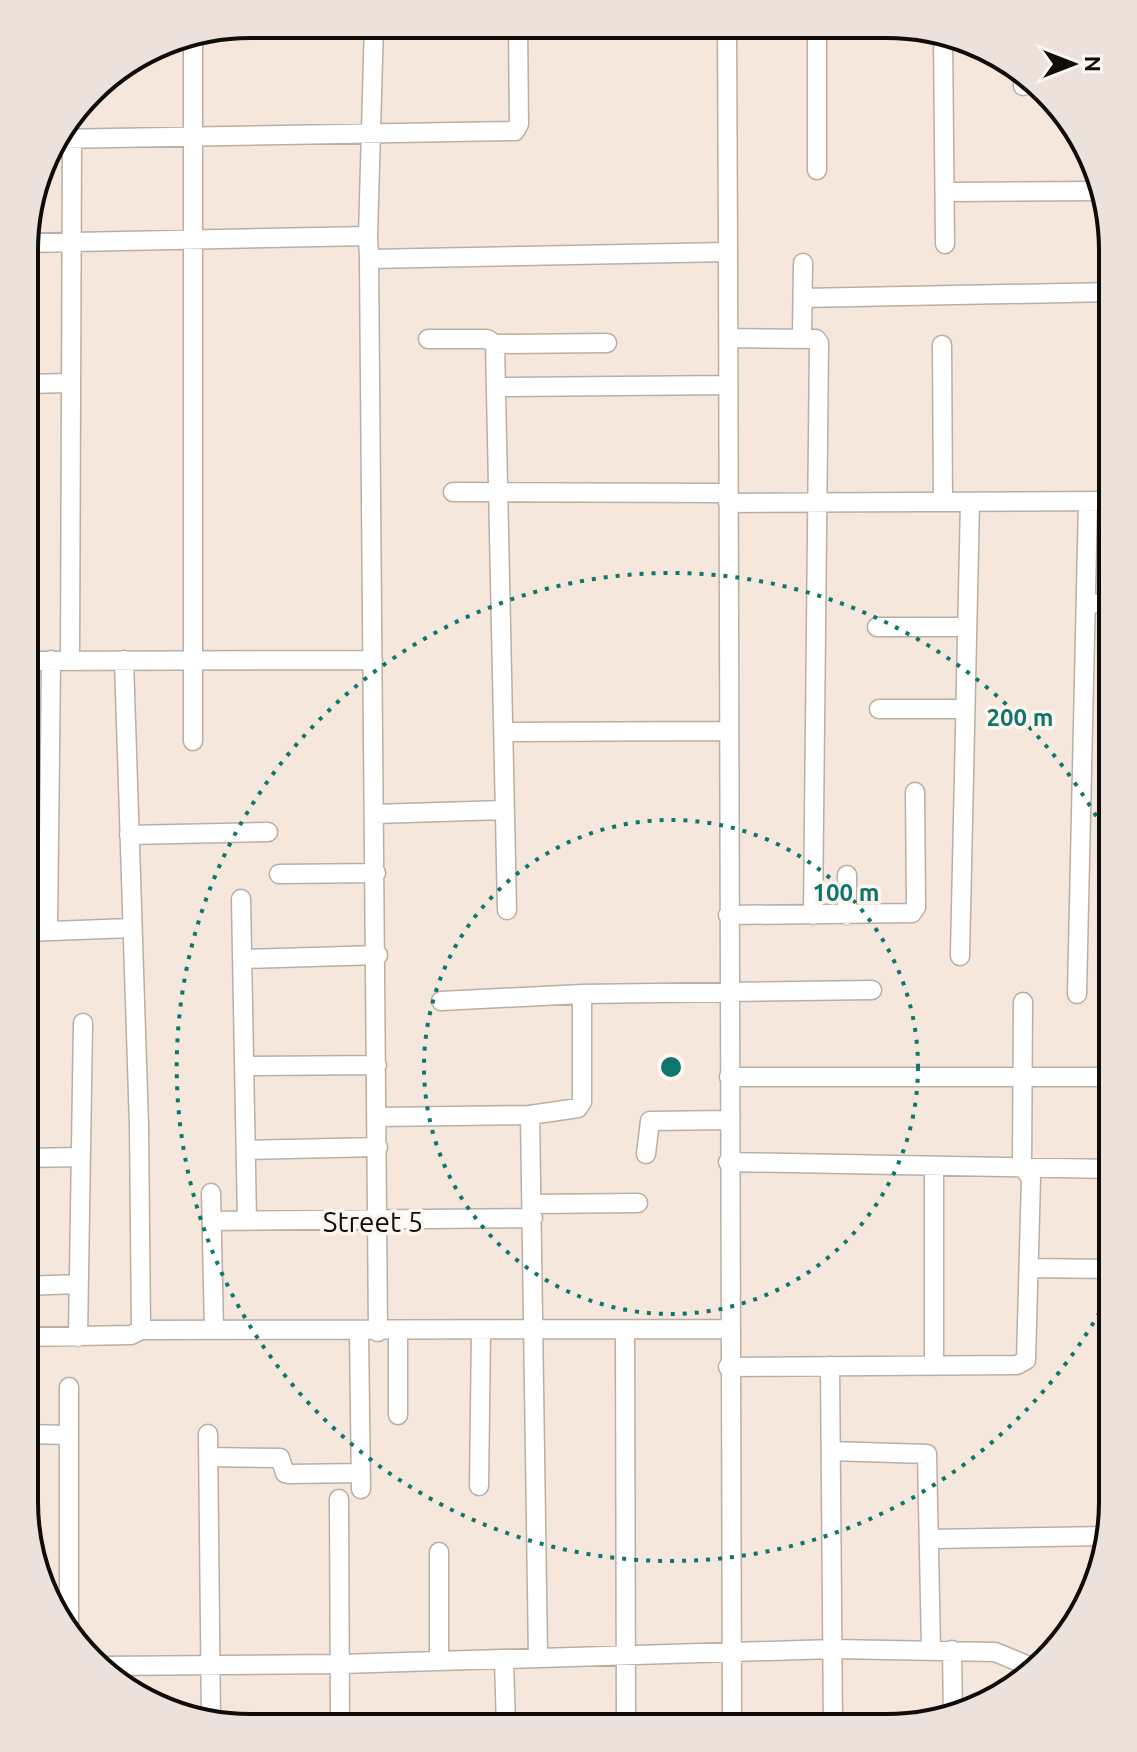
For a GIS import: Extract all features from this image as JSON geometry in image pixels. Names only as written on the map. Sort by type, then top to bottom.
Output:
[{"type":"street","points":[[373,38],[368,236],[378,955],[378,1332]]},
{"type":"street","points":[[70,138],[515,131],[519,124],[518,38]]},
{"type":"street","points":[[727,38],[728,1367],[732,1714]]},
{"type":"street","points":[[817,38],[817,170]]},
{"type":"street","points":[[943,45],[945,244]]},
{"type":"street","points":[[193,46],[193,741]]},
{"type":"street","points":[[64,149],[69,242],[70,660]]},
{"type":"street","points":[[945,192],[1091,191]]},
{"type":"street","points":[[39,243],[368,236]]},
{"type":"street","points":[[369,259],[728,252]]},
{"type":"street","points":[[802,337],[803,263]]},
{"type":"street","points":[[803,298],[1099,292]]},
{"type":"street","points":[[728,338],[802,337],[816,339],[819,343],[813,915]]},
{"type":"street","points":[[428,339],[487,339],[495,344],[607,343]]},
{"type":"street","points":[[495,344],[507,910]]},
{"type":"street","points":[[942,345],[943,502]]},
{"type":"street","points":[[38,384],[69,383]]},
{"type":"street","points":[[496,387],[728,385]]},
{"type":"street","points":[[453,492],[819,503],[1099,501]]},
{"type":"street","points":[[1077,994],[1088,501]]},
{"type":"street","points":[[960,956],[970,502]]},
{"type":"street","points":[[1086,603],[1099,603]]},
{"type":"street","points":[[877,627],[967,627]]},
{"type":"street","points":[[38,660],[373,660]]},
{"type":"street","points":[[48,929],[51,660]]},
{"type":"street","points":[[124,660],[139,1126],[141,1330]]},
{"type":"street","points":[[879,709],[965,709]]},
{"type":"street","points":[[504,732],[728,731]]},
{"type":"street","points":[[728,915],[905,915],[916,907],[915,792]]},
{"type":"street","points":[[375,814],[504,810]]},
{"type":"street","points":[[129,835],[268,832]]},
{"type":"street","points":[[279,874],[376,873]]},
{"type":"street","points":[[847,875],[847,915]]},
{"type":"street","points":[[241,899],[247,1221]]},
{"type":"street","points":[[38,930],[131,928]]},
{"type":"street","points":[[242,959],[378,955]]},
{"type":"street","points":[[441,1001],[582,994],[872,990]]},
{"type":"street","points":[[378,1117],[530,1115],[570,1111],[582,1102],[582,994]]},
{"type":"street","points":[[728,1367],[1017,1365],[1026,1360],[1031,1178],[1022,1166],[1023,1002]]},
{"type":"street","points":[[78,1337],[83,1023]]},
{"type":"street","points":[[244,1066],[377,1065]]},
{"type":"street","points":[[729,1077],[1096,1077]]},
{"type":"street","points":[[530,1115],[538,1657]]},
{"type":"street","points":[[646,1154],[646,1126],[650,1121],[728,1120]]},
{"type":"street","points":[[246,1150],[378,1147]]},
{"type":"street","points":[[38,1158],[81,1157]]},
{"type":"street","points":[[728,1162],[1099,1169]]},
{"type":"street","points":[[934,1166],[934,1365]]},
{"type":"street","points":[[211,1193],[214,1330]]},
{"type":"street","name":"Street 5","points":[[212,1221],[378,1222],[638,1203]]},
{"type":"street","points":[[1030,1268],[1099,1269]]},
{"type":"street","points":[[38,1285],[78,1284]]},
{"type":"street","points":[[38,1337],[131,1335],[141,1330],[481,1332],[728,1329]]},
{"type":"street","points":[[625,1330],[626,1714]]},
{"type":"street","points":[[209,1457],[276,1457],[289,1474],[361,1481],[359,1332]]},
{"type":"street","points":[[398,1332],[398,1415]]},
{"type":"street","points":[[479,1486],[481,1332]]},
{"type":"street","points":[[830,1366],[833,1714]]},
{"type":"street","points":[[69,1387],[69,1612]]},
{"type":"street","points":[[38,1434],[69,1435]]},
{"type":"street","points":[[208,1434],[211,1710]]},
{"type":"street","points":[[831,1451],[927,1454],[931,1649]]},
{"type":"street","points":[[339,1499],[340,1714]]},
{"type":"street","points":[[931,1539],[1096,1536]]},
{"type":"street","points":[[439,1552],[439,1661]]},
{"type":"street","points":[[116,1666],[341,1664],[833,1649],[995,1652],[1023,1664]]},
{"type":"street","points":[[952,1650],[953,1703]]},
{"type":"street","points":[[504,1659],[506,1714]]}]
